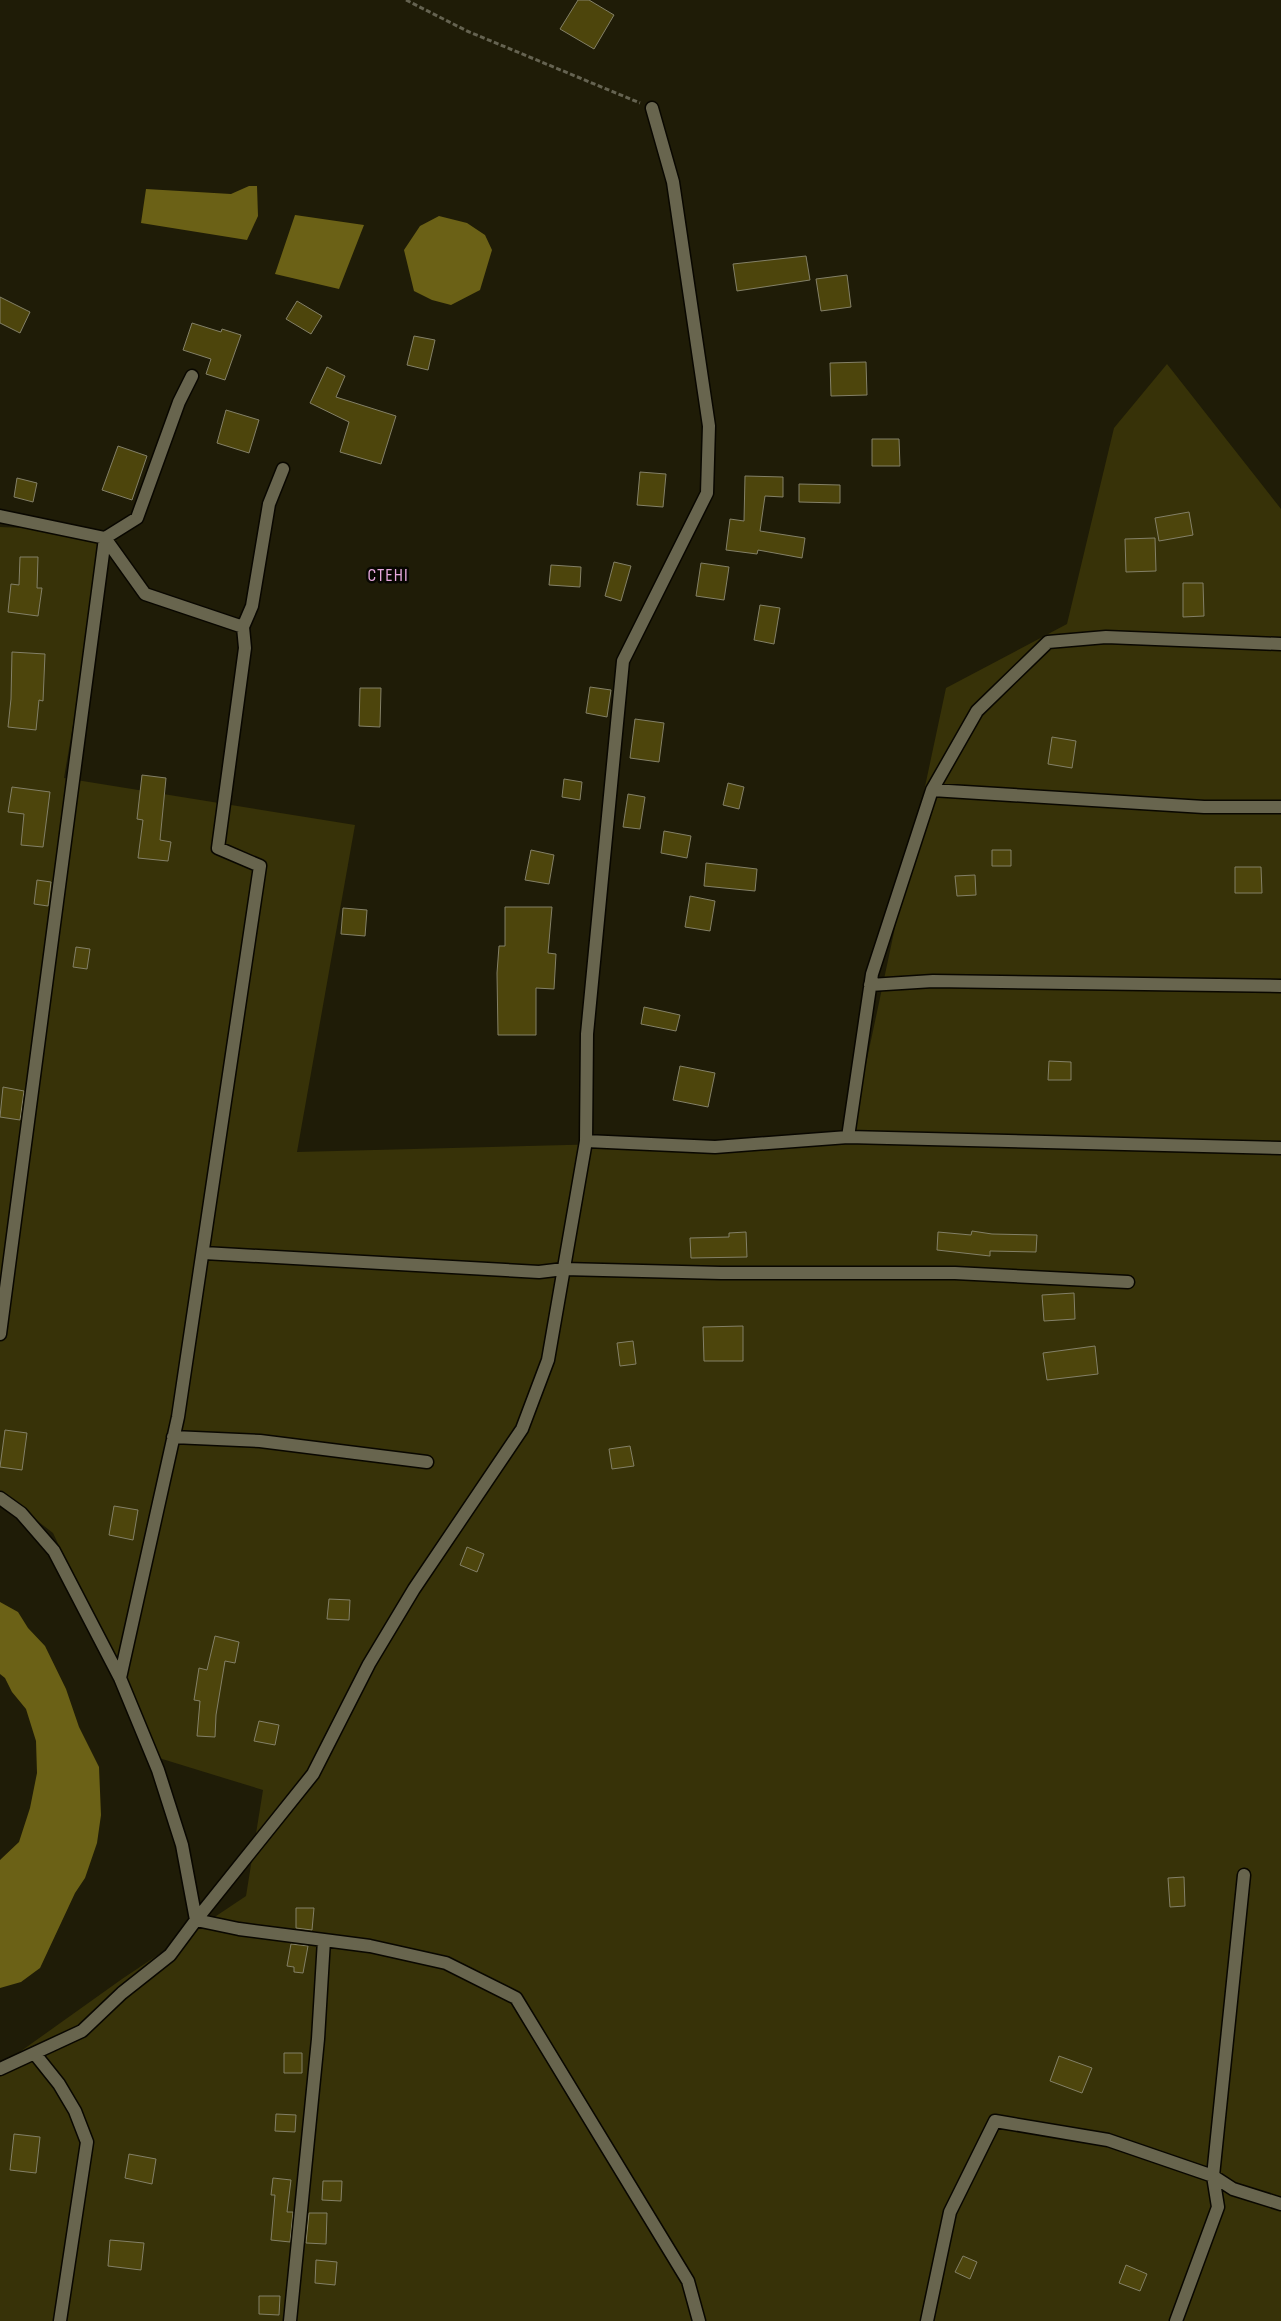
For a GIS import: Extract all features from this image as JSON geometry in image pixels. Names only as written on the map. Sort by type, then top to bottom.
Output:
[{"type":"street","points":[[0,2069],[82,2031],[122,1993],[170,1955],[313,1774],[370,1664],[414,1589],[522,1429],[548,1360],[586,1140],[588,1034],[623,661],[707,493],[708,417],[674,182],[652,108]]},
{"type":"street","points":[[105,538],[137,518],[179,402],[192,376]]},
{"type":"street","points":[[120,1678],[178,1417],[204,1253],[260,866],[218,848],[245,648],[243,627],[252,606],[268,504],[284,469]]},
{"type":"street","points":[[0,516],[105,538],[145,594],[243,627]]},
{"type":"street","points":[[0,1334],[105,538]]},
{"type":"street","points":[[848,1138],[872,974],[932,790],[977,711],[1048,642],[1106,637],[1281,644]]},
{"type":"street","points":[[932,790],[1204,807],[1281,807]]},
{"type":"street","points":[[870,985],[933,981],[1281,986]]},
{"type":"street","points":[[586,1140],[715,1148],[848,1138],[1281,1148]]},
{"type":"street","points":[[204,1253],[539,1272],[564,1269],[721,1273],[955,1273],[1128,1282]]},
{"type":"street","points":[[173,1437],[260,1441],[427,1462]]},
{"type":"street","points":[[0,1498],[21,1513],[54,1552],[120,1678],[158,1770],[182,1845],[196,1920]]},
{"type":"street","points":[[1176,2321],[1218,2207],[1213,2176],[1244,1875]]},
{"type":"street","points":[[196,1920],[239,1928],[370,1946],[446,1963],[516,1998],[688,2281],[699,2321]]},
{"type":"street","points":[[290,2321],[318,2039],[324,1940]]},
{"type":"street","points":[[35,2054],[59,2084],[75,2111],[87,2142],[60,2321]]},
{"type":"street","points":[[927,2321],[950,2212],[995,2121],[1108,2140],[1213,2176],[1233,2189],[1281,2204]]},
{"type":"path","points":[[406,0],[467,32],[652,108]]},
{"type":"shaded area","points":[[249,186],[257,186],[258,216],[247,240],[141,223],[146,189],[231,194]]},
{"type":"shaded area","points":[[295,215],[364,225],[339,289],[275,274]]},
{"type":"shaded area","points":[[439,216],[467,223],[485,235],[492,250],[480,290],[451,305],[432,300],[414,291],[404,250],[420,226]]},
{"type":"shaded area","points":[[1167,364],[1281,509],[1281,2321],[0,2321],[0,2066],[122,1979],[246,1896],[263,1790],[159,1758],[53,1533],[0,1492],[0,527],[106,531],[64,778],[355,825],[297,1152],[841,1138],[854,1120],[946,688],[1067,624],[1114,428]]},
{"type":"shaded area","points":[[0,1602],[18,1612],[28,1628],[45,1646],[66,1689],[79,1727],[99,1767],[101,1815],[97,1843],[85,1878],[75,1893],[40,1968],[21,1982],[0,1988],[0,1860],[19,1842],[30,1808],[37,1773],[36,1741],[26,1709],[12,1692],[5,1678],[0,1674]]},
{"type":"building","points":[[578,0],[589,0],[614,15],[594,49],[560,29]]},
{"type":"building","points":[[806,256],[810,280],[737,291],[733,264]]},
{"type":"building","points":[[847,275],[851,307],[821,311],[816,279]]},
{"type":"building","points":[[0,297],[30,312],[20,333],[0,323]]},
{"type":"building","points":[[297,301],[322,316],[311,334],[286,319]]},
{"type":"building","points":[[192,323],[221,332],[222,329],[241,335],[225,380],[206,374],[211,359],[183,350]]},
{"type":"building","points":[[414,336],[435,340],[428,370],[407,365]]},
{"type":"building","points":[[866,362],[867,395],[831,396],[830,363]]},
{"type":"building","points":[[327,367],[345,376],[336,397],[396,416],[381,464],[340,452],[349,422],[310,403]]},
{"type":"building","points":[[226,410],[259,420],[249,453],[217,443]]},
{"type":"building","points":[[872,439],[899,439],[900,466],[872,466]]},
{"type":"building","points":[[118,446],[147,456],[132,500],[102,490]]},
{"type":"building","points":[[640,472],[666,474],[663,507],[637,505]]},
{"type":"building","points":[[745,476],[783,477],[783,497],[765,496],[760,531],[805,538],[802,558],[758,550],[757,554],[726,550],[730,519],[744,521]]},
{"type":"building","points":[[17,478],[37,483],[33,502],[14,497]]},
{"type":"building","points":[[799,484],[840,485],[840,503],[799,502]]},
{"type":"building","points":[[1189,512],[1193,535],[1159,541],[1155,518]]},
{"type":"building","points":[[1155,538],[1156,571],[1126,572],[1125,539]]},
{"type":"building","points":[[20,557],[38,557],[37,588],[42,588],[38,616],[8,612],[11,584],[19,585]]},
{"type":"building","points":[[614,562],[631,566],[621,601],[605,596]]},
{"type":"building","points":[[701,563],[729,567],[724,600],[696,596]]},
{"type":"building","points":[[551,565],[581,567],[580,587],[549,585]]},
{"type":"building","points":[[1183,583],[1203,583],[1204,616],[1183,617]]},
{"type":"building","points":[[760,605],[780,608],[774,644],[754,640]]},
{"type":"building","points":[[12,652],[45,654],[43,701],[39,700],[36,730],[8,727],[11,699]]},
{"type":"building","points":[[590,687],[611,690],[607,717],[586,713]]},
{"type":"building","points":[[360,688],[381,688],[380,727],[359,726]]},
{"type":"building","points":[[635,719],[664,723],[659,762],[630,758]]},
{"type":"building","points":[[1052,737],[1076,741],[1072,768],[1048,764]]},
{"type":"building","points":[[142,775],[166,778],[160,840],[171,842],[168,861],[138,858],[143,820],[137,819]]},
{"type":"building","points":[[564,779],[582,782],[580,800],[562,797]]},
{"type":"building","points":[[728,783],[744,787],[739,809],[723,805]]},
{"type":"building","points":[[12,787],[50,792],[43,847],[21,845],[24,814],[8,812]]},
{"type":"building","points":[[628,794],[645,797],[640,829],[623,827]]},
{"type":"building","points":[[664,831],[691,836],[687,858],[661,853]]},
{"type":"building","points":[[531,850],[554,855],[549,884],[525,880]]},
{"type":"building","points":[[992,850],[1011,850],[1011,866],[992,866]]},
{"type":"building","points":[[706,863],[757,869],[755,891],[704,886]]},
{"type":"building","points":[[1235,867],[1261,867],[1262,893],[1235,893]]},
{"type":"building","points":[[975,875],[976,895],[957,896],[955,876]]},
{"type":"building","points":[[37,880],[51,882],[48,906],[34,904]]},
{"type":"building","points":[[690,896],[715,901],[710,931],[685,927]]},
{"type":"building","points":[[505,907],[552,907],[548,953],[556,954],[554,989],[536,988],[536,1035],[498,1035],[497,973],[499,946],[505,946]]},
{"type":"building","points":[[343,908],[367,910],[365,936],[341,934]]},
{"type":"building","points":[[76,947],[90,949],[87,969],[73,967]]},
{"type":"building","points":[[644,1007],[680,1015],[676,1031],[641,1024]]},
{"type":"building","points":[[1049,1061],[1071,1062],[1071,1080],[1048,1080]]},
{"type":"building","points":[[680,1066],[715,1073],[708,1107],[673,1100]]},
{"type":"building","points":[[3,1087],[24,1091],[20,1120],[0,1117]]},
{"type":"building","points":[[972,1231],[992,1234],[1037,1235],[1036,1252],[990,1251],[990,1256],[937,1250],[938,1232],[971,1235]]},
{"type":"building","points":[[746,1232],[747,1257],[691,1258],[690,1238],[729,1237],[729,1233]]},
{"type":"building","points":[[1074,1293],[1075,1319],[1044,1321],[1042,1295]]},
{"type":"building","points":[[743,1326],[743,1361],[704,1361],[703,1327]]},
{"type":"building","points":[[633,1341],[636,1364],[620,1366],[617,1343]]},
{"type":"building","points":[[1095,1346],[1098,1374],[1047,1380],[1043,1353]]},
{"type":"building","points":[[5,1430],[27,1433],[22,1470],[0,1467]]},
{"type":"building","points":[[630,1446],[634,1466],[612,1469],[609,1449]]},
{"type":"building","points":[[114,1506],[138,1510],[133,1540],[109,1535]]},
{"type":"building","points":[[467,1547],[484,1554],[477,1572],[460,1565]]},
{"type":"building","points":[[329,1599],[350,1600],[349,1620],[327,1619]]},
{"type":"building","points":[[215,1636],[239,1642],[235,1663],[225,1661],[216,1715],[215,1737],[197,1736],[200,1701],[194,1700],[199,1668],[207,1670]]},
{"type":"building","points":[[259,1721],[279,1725],[275,1745],[254,1741]]},
{"type":"building","points":[[1184,1877],[1185,1906],[1170,1907],[1168,1878]]},
{"type":"building","points":[[296,1908],[314,1908],[312,1930],[296,1928]]},
{"type":"building","points":[[291,1944],[308,1946],[303,1973],[294,1972],[294,1967],[287,1966]]},
{"type":"building","points":[[284,2053],[302,2053],[302,2073],[284,2073]]},
{"type":"building","points":[[1059,2056],[1092,2068],[1082,2093],[1050,2081]]},
{"type":"building","points":[[276,2114],[296,2115],[295,2132],[275,2131]]},
{"type":"building","points":[[14,2134],[40,2137],[36,2173],[10,2170]]},
{"type":"building","points":[[129,2154],[156,2159],[152,2184],[125,2178]]},
{"type":"building","points":[[273,2178],[291,2180],[287,2212],[293,2212],[290,2242],[271,2240],[275,2195],[271,2195]]},
{"type":"building","points":[[323,2181],[342,2181],[341,2201],[322,2200]]},
{"type":"building","points":[[309,2213],[327,2213],[326,2244],[306,2243]]},
{"type":"building","points":[[110,2240],[144,2243],[141,2270],[108,2266]]},
{"type":"building","points":[[963,2256],[977,2262],[970,2279],[955,2272]]},
{"type":"building","points":[[316,2260],[337,2262],[335,2285],[315,2283]]},
{"type":"building","points":[[1126,2265],[1147,2274],[1140,2291],[1119,2283]]},
{"type":"building","points":[[259,2296],[280,2296],[279,2315],[259,2314]]},
{"type":"district","name":"СТЕНІ","points":[[388,575]]}]
